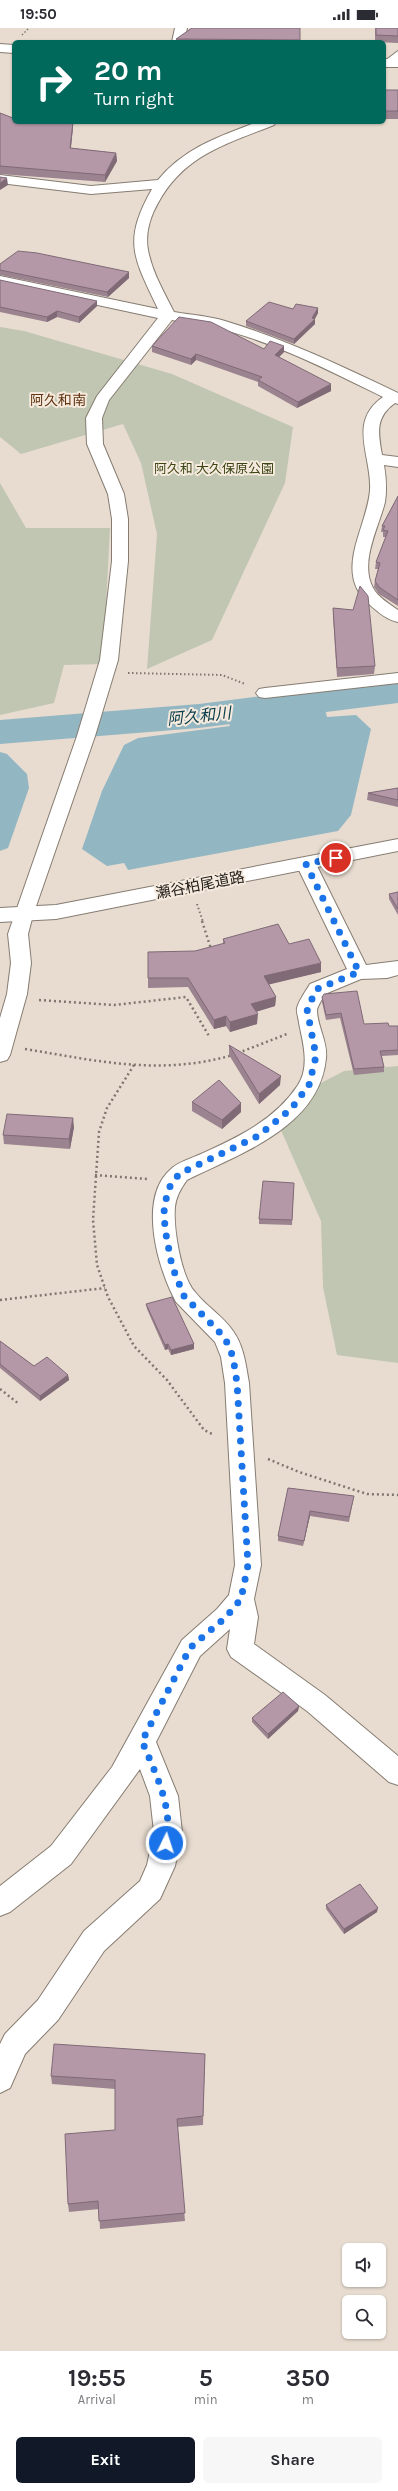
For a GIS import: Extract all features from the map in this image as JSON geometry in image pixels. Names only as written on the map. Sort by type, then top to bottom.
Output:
[{"type":"street","points":[[178,40],[181,28]]},
{"type":"street","points":[[0,48],[12,49]]},
{"type":"street","points":[[168,315],[146,268],[141,251],[140,234],[143,219],[160,184],[165,176],[191,156],[264,124]]},
{"type":"street","points":[[0,179],[91,190],[160,184]]},
{"type":"street","points":[[0,280],[168,315],[220,324],[272,342],[371,384],[395,399]]},
{"type":"street","points":[[2,1050],[16,999],[21,963],[18,934],[23,915],[86,736],[106,672],[116,609],[120,519],[116,494],[95,444],[94,418],[102,398],[168,315]]},
{"type":"street","points":[[395,399],[378,408],[373,416],[373,459],[378,489],[360,573],[364,590],[383,608],[398,617]]},
{"type":"street","points":[[373,459],[398,462]]},
{"type":"street","points":[[265,693],[398,678]]},
{"type":"street","name":"瀬谷柏尾道路","points":[[0,915],[23,915],[56,912],[398,845]]},
{"type":"street","points":[[306,864],[359,972]]},
{"type":"street","points":[[398,968],[359,972],[317,989],[307,1009],[316,1056],[309,1085],[291,1109],[258,1136],[179,1174],[169,1188],[164,1207],[165,1229],[172,1266],[184,1296],[225,1338],[233,1357],[248,1565],[241,1599],[245,1617],[240,1649],[316,1703],[398,1773]]},
{"type":"street","points":[[0,1903],[61,1855],[121,1776],[142,1741],[190,1648],[226,1617],[241,1599]]},
{"type":"street","points":[[0,2078],[15,2044],[48,2010],[94,1941],[150,1890],[161,1866],[168,1832],[164,1796],[142,1741]]},
{"type":"path","points":[[106,672],[222,675],[265,693]]},
{"type":"path","points":[[192,886],[211,951]]},
{"type":"path","points":[[16,999],[114,1005],[186,997],[209,1036]]},
{"type":"path","points":[[2,1050],[160,1068],[217,1060],[310,1026]]},
{"type":"path","points":[[134,1066],[107,1108],[99,1132],[93,1220],[97,1265],[105,1288],[134,1346],[167,1380],[204,1430],[299,1472],[367,1494],[398,1495]]},
{"type":"path","points":[[0,1300],[105,1288]]},
{"type":"path","points":[[0,1389],[19,1404]]},
{"type":"green space","name":"阿久和 大久保原公園","points":[[0,327],[24,331],[172,374],[293,427],[285,483],[212,640],[147,669],[157,534],[141,463],[123,424],[21,454],[0,437]]},
{"type":"green space","points":[[0,483],[26,528],[110,528],[103,664],[64,665],[54,703],[0,715]]},
{"type":"green space","points":[[398,1066],[398,1363],[337,1355],[323,1287],[321,1221],[280,1128],[319,1084],[344,1071]]},
{"type":"water","points":[[323,702],[327,717],[356,715],[371,729],[351,815],[338,831],[128,870],[124,863],[107,866],[82,849],[102,791],[124,745],[138,738],[230,726],[225,713]]},
{"type":"water","points":[[0,752],[7,754],[27,774],[29,788],[8,848],[0,851]]},
{"type":"building","points":[[192,28],[300,28],[300,40],[176,39]]},
{"type":"building","points":[[376,28],[398,28],[398,36],[376,35]]},
{"type":"building","points":[[386,90],[398,90],[398,111],[386,111]]},
{"type":"building","points":[[0,113],[12,118],[12,124],[73,124],[70,148],[116,153],[105,175],[0,166]]},
{"type":"building","points":[[0,177],[7,178],[0,183]]},
{"type":"building","points":[[18,251],[37,253],[129,272],[107,292],[0,270],[0,264]]},
{"type":"building","points":[[0,280],[97,301],[79,317],[57,311],[47,317],[0,307]]},
{"type":"building","points":[[269,302],[293,309],[296,304],[318,308],[312,318],[315,319],[294,339],[246,321]]},
{"type":"building","points":[[179,317],[211,322],[264,349],[270,341],[284,346],[275,355],[331,384],[298,402],[258,380],[262,377],[196,354],[191,359],[152,346]]},
{"type":"building","points":[[398,496],[398,600],[379,587],[375,581],[380,563],[376,562],[388,531],[383,530],[385,526],[382,526]]},
{"type":"building","points":[[360,586],[368,596],[375,666],[337,668],[333,608],[353,610]]},
{"type":"building","points":[[398,788],[398,800],[368,793]]},
{"type":"building","points":[[398,892],[398,909],[389,894]]},
{"type":"building","points":[[278,924],[289,944],[309,939],[321,963],[264,976],[276,997],[251,1004],[258,1014],[230,1022],[226,1016],[214,1020],[188,978],[148,978],[148,952],[195,951],[225,943],[223,939]]},
{"type":"building","points":[[357,991],[364,1024],[388,1023],[389,1026],[398,1026],[398,1050],[380,1051],[384,1067],[354,1069],[341,1013],[326,1015],[322,997],[324,994]]},
{"type":"building","points":[[229,1045],[281,1076],[259,1094]]},
{"type":"building","points":[[219,1080],[241,1103],[222,1120],[192,1102]]},
{"type":"building","points":[[7,1114],[73,1118],[69,1139],[3,1135]]},
{"type":"building","points":[[263,1181],[294,1183],[292,1220],[259,1219]]},
{"type":"building","points":[[172,1297],[194,1344],[171,1350],[168,1344],[165,1345],[146,1304]]},
{"type":"building","points":[[0,1341],[34,1366],[47,1357],[68,1375],[40,1396],[0,1364]]},
{"type":"building","points":[[288,1488],[354,1496],[349,1517],[310,1511],[304,1541],[278,1536]]},
{"type":"building","points":[[283,1692],[299,1706],[268,1734],[252,1718]]},
{"type":"building","points":[[360,1884],[378,1908],[344,1929],[326,1905]]},
{"type":"building","points":[[54,2044],[205,2054],[203,2116],[177,2119],[185,2213],[99,2221],[98,2201],[68,2204],[65,2134],[115,2130],[115,2080],[51,2076]]},
{"type":"waterway","name":"阿久和川","points":[[0,732],[199,716],[299,705],[398,691]]},
{"type":"district","name":"阿久和南","points":[[58,400]]},
{"type":"route","points":[[166,1843],[168,1832],[164,1796],[142,1741],[190,1648],[226,1617],[241,1599],[248,1565],[237,1383],[233,1357],[225,1338],[184,1296],[172,1266],[165,1229],[164,1207],[169,1188],[179,1174],[258,1136],[291,1109],[309,1085],[316,1056],[307,1009],[317,989],[359,972],[306,864],[336,858]]}]
